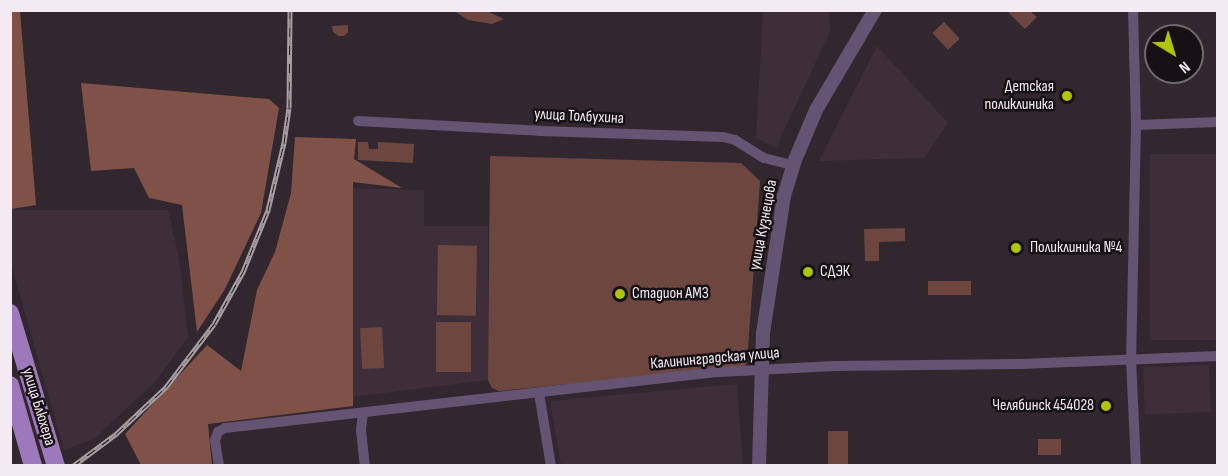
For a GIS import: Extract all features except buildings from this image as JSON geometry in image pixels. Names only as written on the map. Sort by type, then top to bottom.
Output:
[{"type":"main road","name":"улица Блюхера","points":[[10,314],[56,465]]},
{"type":"main road","name":"улица Блюхера","points":[[10,385],[33,465]]},
{"type":"street","name":"улица Кузнецова","points":[[759,465],[760,370],[778,226],[793,165],[816,110],[875,10]]},
{"type":"street","points":[[1133,10],[1136,125],[1131,360],[1136,465]]},
{"type":"street","name":"улица Толбухина","points":[[358,121],[540,131],[723,137],[735,140],[764,158],[793,165]]},
{"type":"street","points":[[1136,125],[1218,122]]},
{"type":"street","name":"Калининградская улица","points":[[219,465],[215,440],[218,432],[225,428],[539,393],[760,370],[1218,356]]},
{"type":"street","points":[[539,393],[550,465]]},
{"type":"street","points":[[363,413],[361,430],[364,465]]},
{"type":"shaded area","points":[[10,11],[20,11],[36,205],[11,209]]},
{"type":"shaded area","points":[[454,11],[487,11],[504,19],[492,24],[468,20]]},
{"type":"shaded area","points":[[763,11],[829,11],[830,31],[776,148],[756,138]]},
{"type":"shaded area","points":[[1007,11],[1030,11],[1037,17],[1025,29]]},
{"type":"shaded area","points":[[944,22],[960,39],[948,50],[932,33]]},
{"type":"shaded area","points":[[348,25],[348,32],[344,36],[338,36],[333,32],[332,26]]},
{"type":"shaded area","points":[[877,46],[948,123],[924,158],[819,161]]},
{"type":"shaded area","points":[[81,83],[269,99],[279,108],[261,213],[225,289],[197,332],[182,205],[149,198],[134,168],[91,171]]},
{"type":"shaded area","points":[[295,137],[356,139],[354,159],[402,188],[353,182],[353,406],[208,424],[212,465],[141,465],[125,434],[207,345],[241,371],[257,290],[275,252],[291,193]]},
{"type":"shaded area","points":[[358,142],[368,142],[369,149],[378,149],[378,142],[414,144],[413,163],[358,160]]},
{"type":"shaded area","points":[[1150,154],[1217,154],[1217,340],[1150,340]]},
{"type":"shaded area","name":"Стадион АМЗ","points":[[490,156],[741,163],[760,181],[747,363],[744,367],[499,391],[492,388],[488,380]]},
{"type":"shaded area","points":[[340,188],[424,190],[424,226],[488,226],[488,380],[352,397]]},
{"type":"shaded area","points":[[11,210],[168,210],[179,259],[188,337],[155,382],[94,439],[64,450],[11,264]]},
{"type":"shaded area","points":[[905,228],[905,241],[879,242],[879,261],[865,261],[864,229]]},
{"type":"shaded area","points":[[438,245],[477,246],[476,316],[437,315]]},
{"type":"shaded area","points":[[928,281],[971,281],[971,295],[928,295]]},
{"type":"shaded area","points":[[436,322],[471,322],[471,372],[436,372]]},
{"type":"shaded area","points":[[382,327],[384,368],[362,369],[360,328]]},
{"type":"shaded area","points":[[1209,365],[1211,412],[1145,414],[1143,367]]},
{"type":"shaded area","points":[[737,384],[743,465],[561,465],[550,401]]},
{"type":"shaded area","points":[[828,431],[848,431],[848,465],[828,465]]},
{"type":"shaded area","points":[[1038,439],[1061,439],[1061,455],[1038,455]]},
{"type":"railway","points":[[73,466],[116,434],[166,387],[214,324],[243,272],[268,210],[284,143],[289,108],[290,10]]},
{"type":"place","name":"Детская поликлиника","points":[[1067,96]]},
{"type":"place","name":"Поликлиника №4","points":[[1016,248]]},
{"type":"place","name":"СДЭК","points":[[808,272]]},
{"type":"place","name":"Стадион АМЗ","points":[[620,294]]},
{"type":"place","name":"Челябинск 454028","points":[[1106,406]]}]
